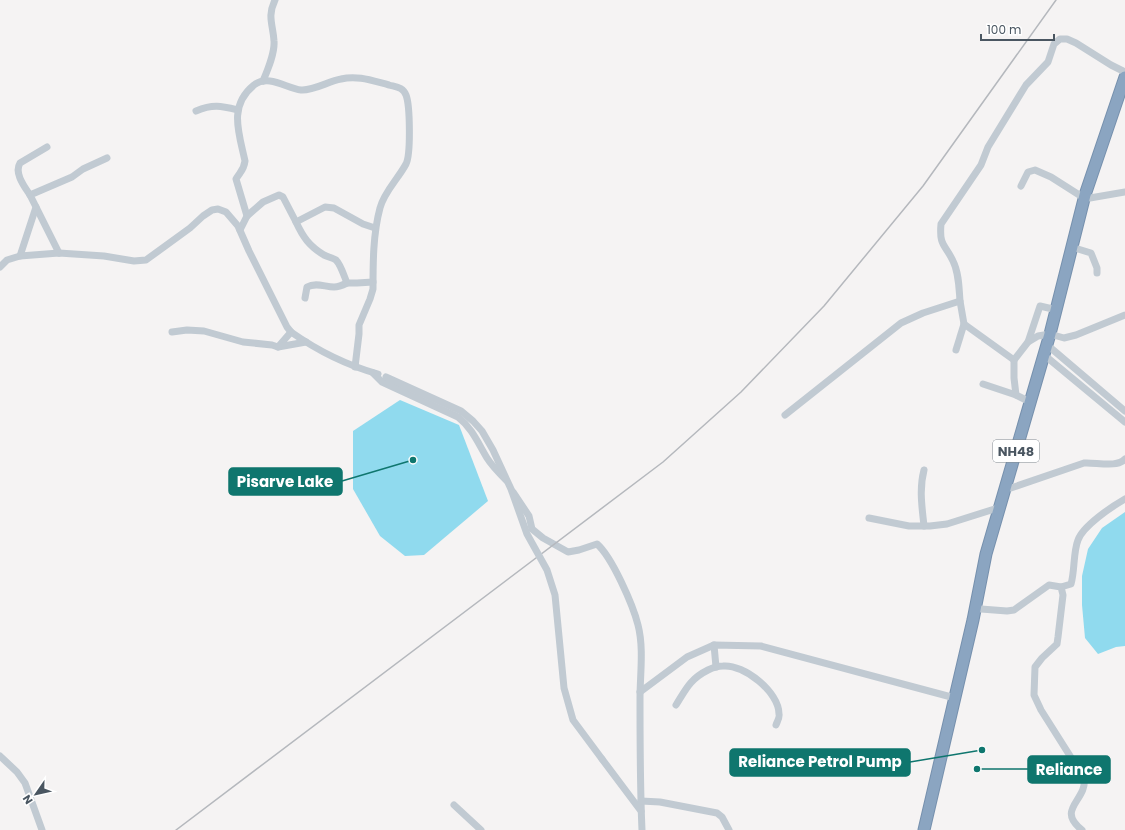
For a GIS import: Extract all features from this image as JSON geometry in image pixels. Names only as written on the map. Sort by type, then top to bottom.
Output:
[{"type":"highway","name":"NH48","points":[[924,830],[973,620],[986,554],[1002,508],[1016,459],[1050,354],[1057,310],[1087,198],[1125,77]]},
{"type":"highway","name":"NH48","points":[[1087,198],[1125,95]]},
{"type":"highway","name":"NH48","points":[[930,830],[981,608],[1002,508],[1011,488],[1016,459],[1030,402],[1053,335],[1078,249],[1078,235]]},
{"type":"street","points":[[264,81],[268,70],[274,41],[271,10],[276,0]]},
{"type":"street","points":[[956,350],[964,324],[958,277],[954,262],[940,236],[941,224],[981,165],[988,147],[1026,85],[1048,62],[1054,44],[1060,39],[1067,39],[1076,43],[1125,72]]},
{"type":"street","points":[[247,216],[236,179],[244,166],[237,115],[246,95],[255,85],[264,81],[277,82],[302,90],[341,79],[355,77],[404,90],[408,106],[409,131],[407,162],[385,195],[380,207],[375,228],[373,289],[359,325],[355,367]]},
{"type":"street","points":[[196,111],[216,106],[238,110]]},
{"type":"street","points":[[47,147],[20,162],[18,171],[22,184],[30,195],[59,253]]},
{"type":"street","points":[[30,195],[72,177],[83,169],[107,158]]},
{"type":"street","points":[[1021,186],[1028,172],[1035,170],[1051,177],[1087,198],[1125,192]]},
{"type":"street","points":[[240,230],[247,216],[263,202],[279,195],[283,197],[303,237],[323,254],[336,260],[347,283]]},
{"type":"street","points":[[20,256],[36,207]]},
{"type":"street","points":[[296,222],[325,207],[334,208],[362,224],[375,228]]},
{"type":"street","points":[[0,267],[7,260],[20,256],[59,253],[104,256],[134,261],[146,260],[190,228],[203,216],[212,210],[218,209],[226,212],[240,230],[258,270],[291,332],[326,354],[355,367],[386,377],[461,411],[473,421],[482,431],[493,450],[511,489],[527,534],[547,570],[555,595],[564,688],[573,720],[641,811]]},
{"type":"street","points":[[1078,249],[1091,253],[1097,268],[1097,273]]},
{"type":"street","points":[[305,298],[308,287],[315,284],[339,287],[347,283],[357,284],[373,282]]},
{"type":"street","points":[[785,415],[900,323],[923,313],[960,301]]},
{"type":"street","points":[[1016,395],[1014,360],[1028,342],[1040,306],[1057,310]]},
{"type":"street","points":[[1028,342],[1038,336],[1053,335],[1064,338],[1076,335],[1125,315]]},
{"type":"street","points":[[964,324],[1014,360]]},
{"type":"street","points":[[172,332],[187,330],[204,331],[243,342],[278,347],[306,342]]},
{"type":"street","points":[[278,347],[291,332]]},
{"type":"street","points":[[1050,354],[1125,411]]},
{"type":"street","points":[[1050,354],[1125,422]]},
{"type":"street","points":[[373,373],[382,382],[458,417],[467,424],[488,459],[506,481],[529,516],[532,529],[543,538],[568,552],[597,544],[603,550],[622,584],[638,625],[641,644],[640,692],[642,830]]},
{"type":"street","points":[[982,384],[1016,395],[1030,402]]},
{"type":"street","points":[[1011,488],[1084,463],[1093,462],[1109,464],[1123,462],[1125,460]]},
{"type":"street","points":[[924,470],[921,481],[920,495],[924,526]]},
{"type":"street","points":[[981,608],[1006,611],[1014,610],[1049,585],[1061,587],[1071,584],[1077,541],[1082,532],[1088,525],[1125,499]]},
{"type":"street","points":[[869,518],[909,526],[924,526],[947,524],[1002,508]]},
{"type":"street","points":[[1061,587],[1063,595],[1058,637],[1056,644],[1035,667],[1034,695],[1040,710],[1084,778],[1085,785],[1071,812],[1073,821],[1082,830]]},
{"type":"street","points":[[640,692],[687,657],[714,645],[761,646],[955,698]]},
{"type":"street","points":[[714,645],[716,667]]},
{"type":"street","points":[[676,705],[691,681],[709,669],[724,665],[742,670],[762,683],[774,697],[780,714],[776,725]]},
{"type":"street","points":[[0,756],[17,772],[25,783],[42,830]]},
{"type":"street","points":[[641,801],[660,802],[717,813],[722,817],[728,830]]},
{"type":"street","points":[[454,805],[481,830]]},
{"type":"water","points":[[400,400],[459,425],[488,501],[424,555],[405,556],[380,536],[353,489],[353,431]]},
{"type":"water","points":[[1125,512],[1125,646],[1116,647],[1098,654],[1085,638],[1082,605],[1082,576],[1088,549],[1102,528]]},
{"type":"railway","points":[[176,830],[663,462],[741,392],[824,306],[923,186],[1056,0]]},
{"type":"place","name":"Pisarve Lake","points":[[413,460]]},
{"type":"place","name":"Reliance Petrol Pump","points":[[982,750]]},
{"type":"place","name":"Reliance","points":[[977,769]]}]
